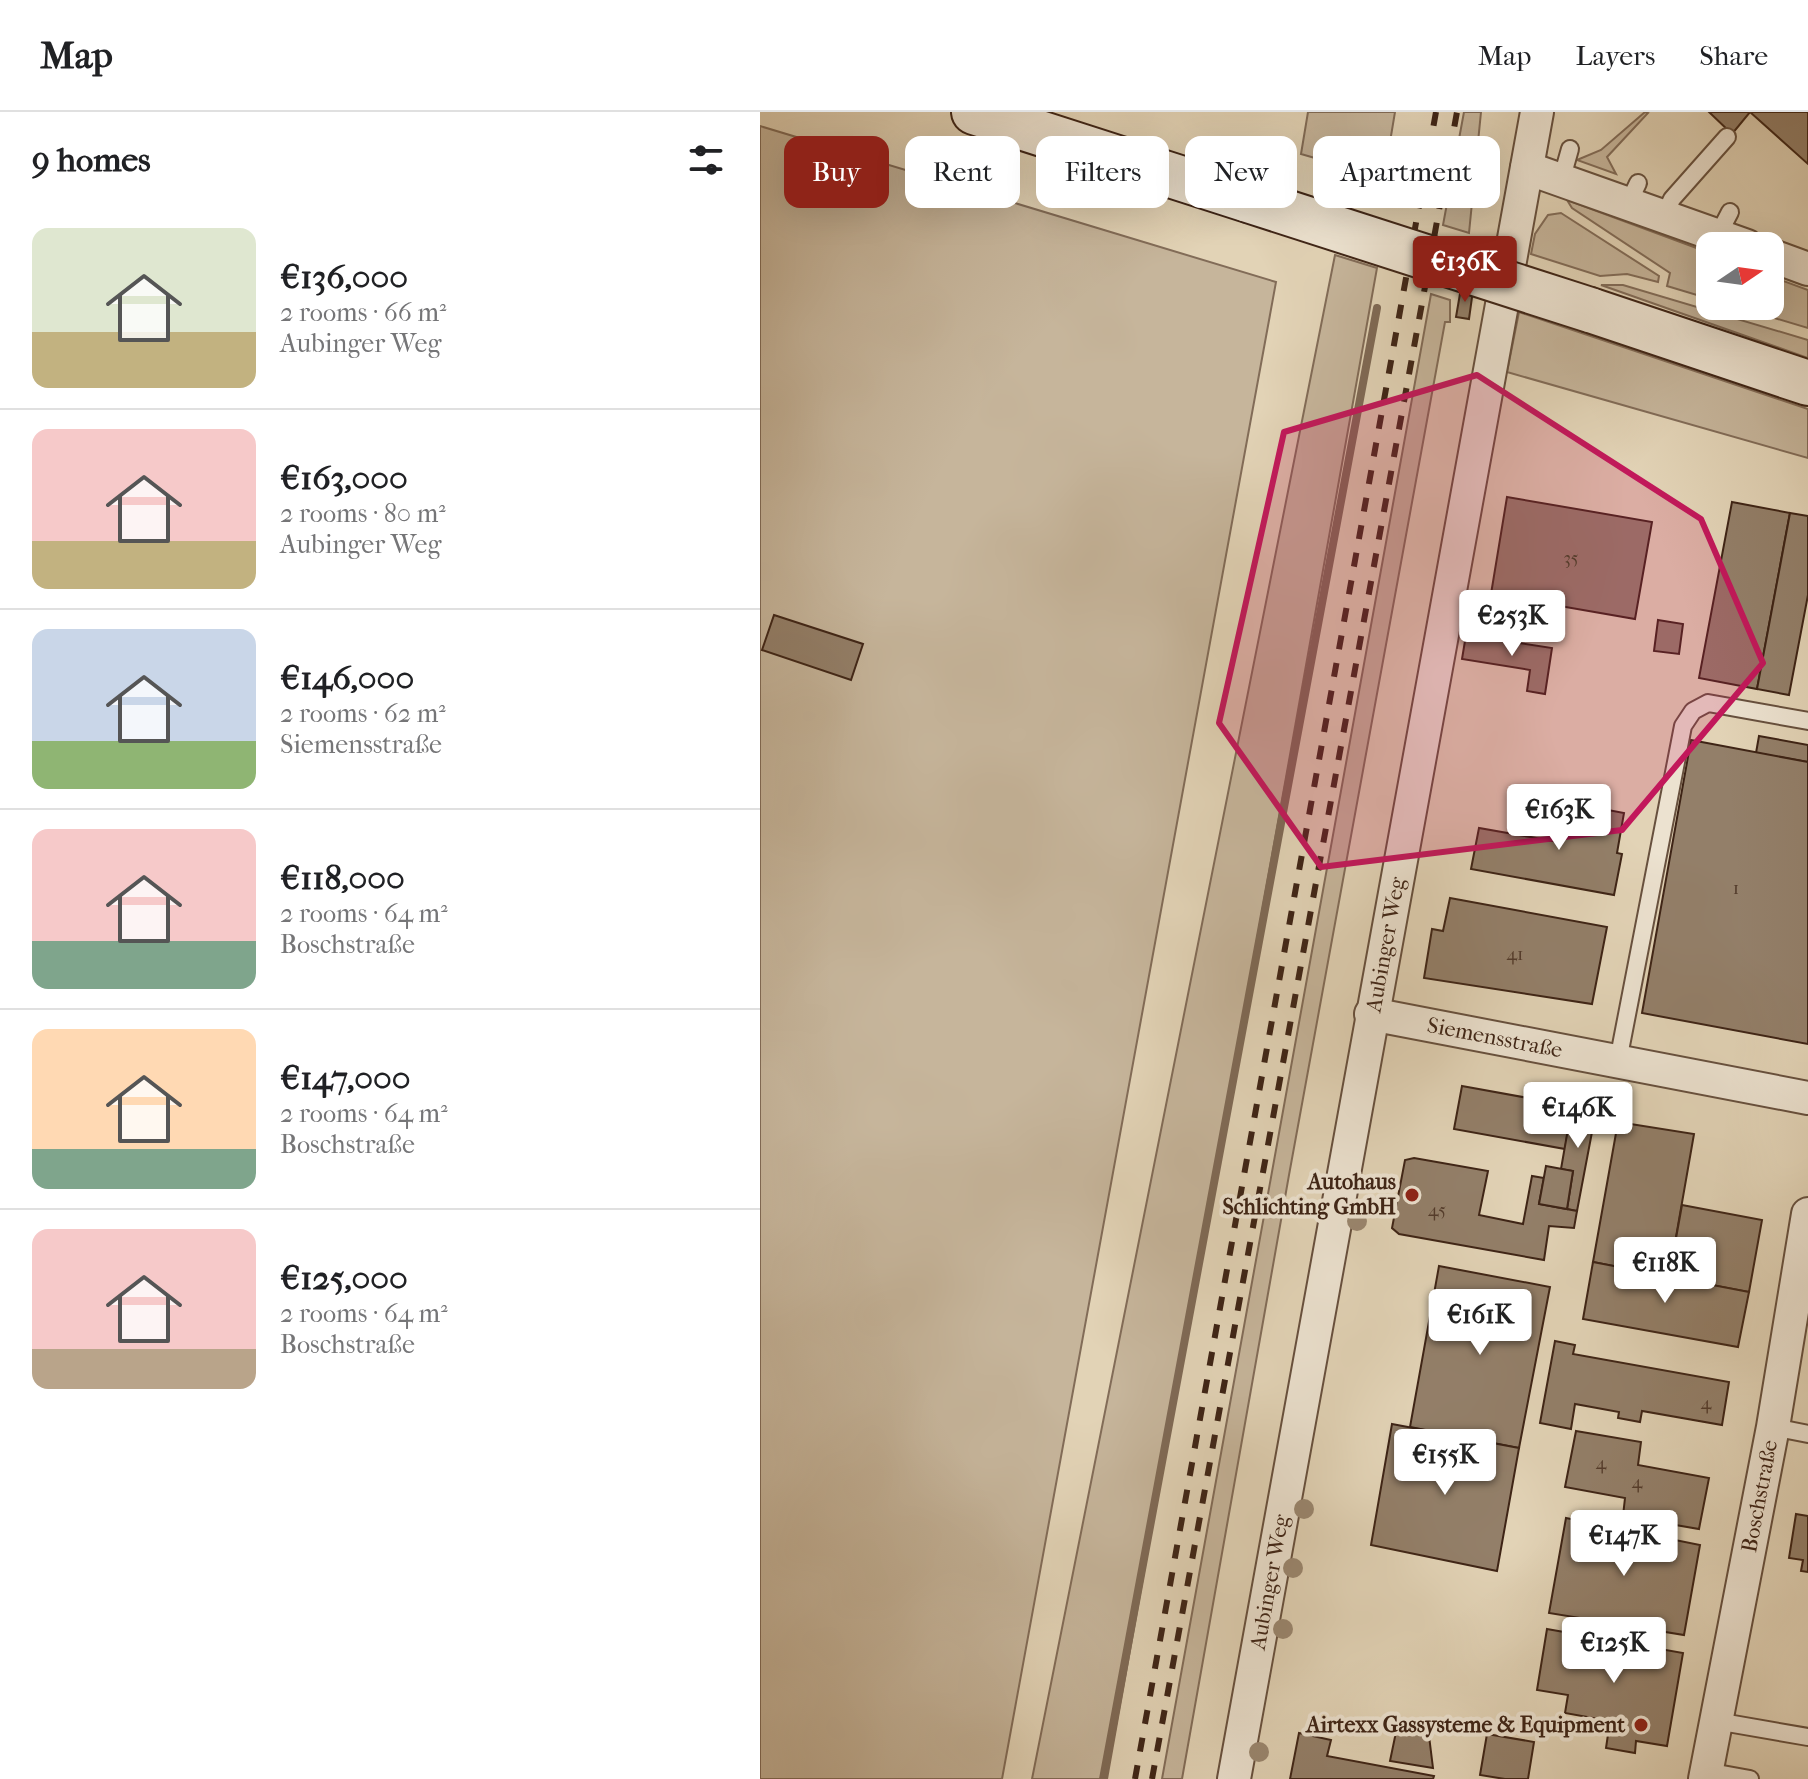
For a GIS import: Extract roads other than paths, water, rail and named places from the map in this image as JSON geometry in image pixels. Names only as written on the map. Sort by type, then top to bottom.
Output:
[{"type":"street","points":[[974,112],[1808,383]]},
{"type":"street","name":"Aubinger Weg","points":[[1234,1779],[1537,112]]},
{"type":"street","points":[[1527,168],[1561,181],[1633,193],[1664,216],[1731,231]]},
{"type":"street","points":[[1784,260],[1808,269]]},
{"type":"street","name":"Siemensstraße","points":[[1371,1014],[1808,1098]]},
{"type":"street","name":"Boschstraße","points":[[1706,1775],[1716,1721],[1733,1671],[1746,1604],[1808,1214]]},
{"type":"lane","points":[[1664,216],[1672,199],[1727,137]]},
{"type":"lane","points":[[1561,181],[1570,149]]},
{"type":"lane","points":[[1618,1061],[1683,726],[1693,711],[1708,703],[1808,721]]},
{"type":"lane","points":[[1773,1427],[1808,1434]]},
{"type":"lane","points":[[1716,1721],[1808,1737]]},
{"type":"lane","points":[[1706,1775],[1750,1779]]},
{"type":"waterway","points":[[1103,1779],[1377,308]]},
{"type":"railway","points":[[1135,1779],[1436,112]]},
{"type":"railway","points":[[1152,1779],[1457,112]]},
{"type":"place","name":"Autohaus Schlichting GmbH","points":[[1412,1195]]},
{"type":"place","name":"Airtexx Gassysteme & Equipment","points":[[1641,1725]]}]
